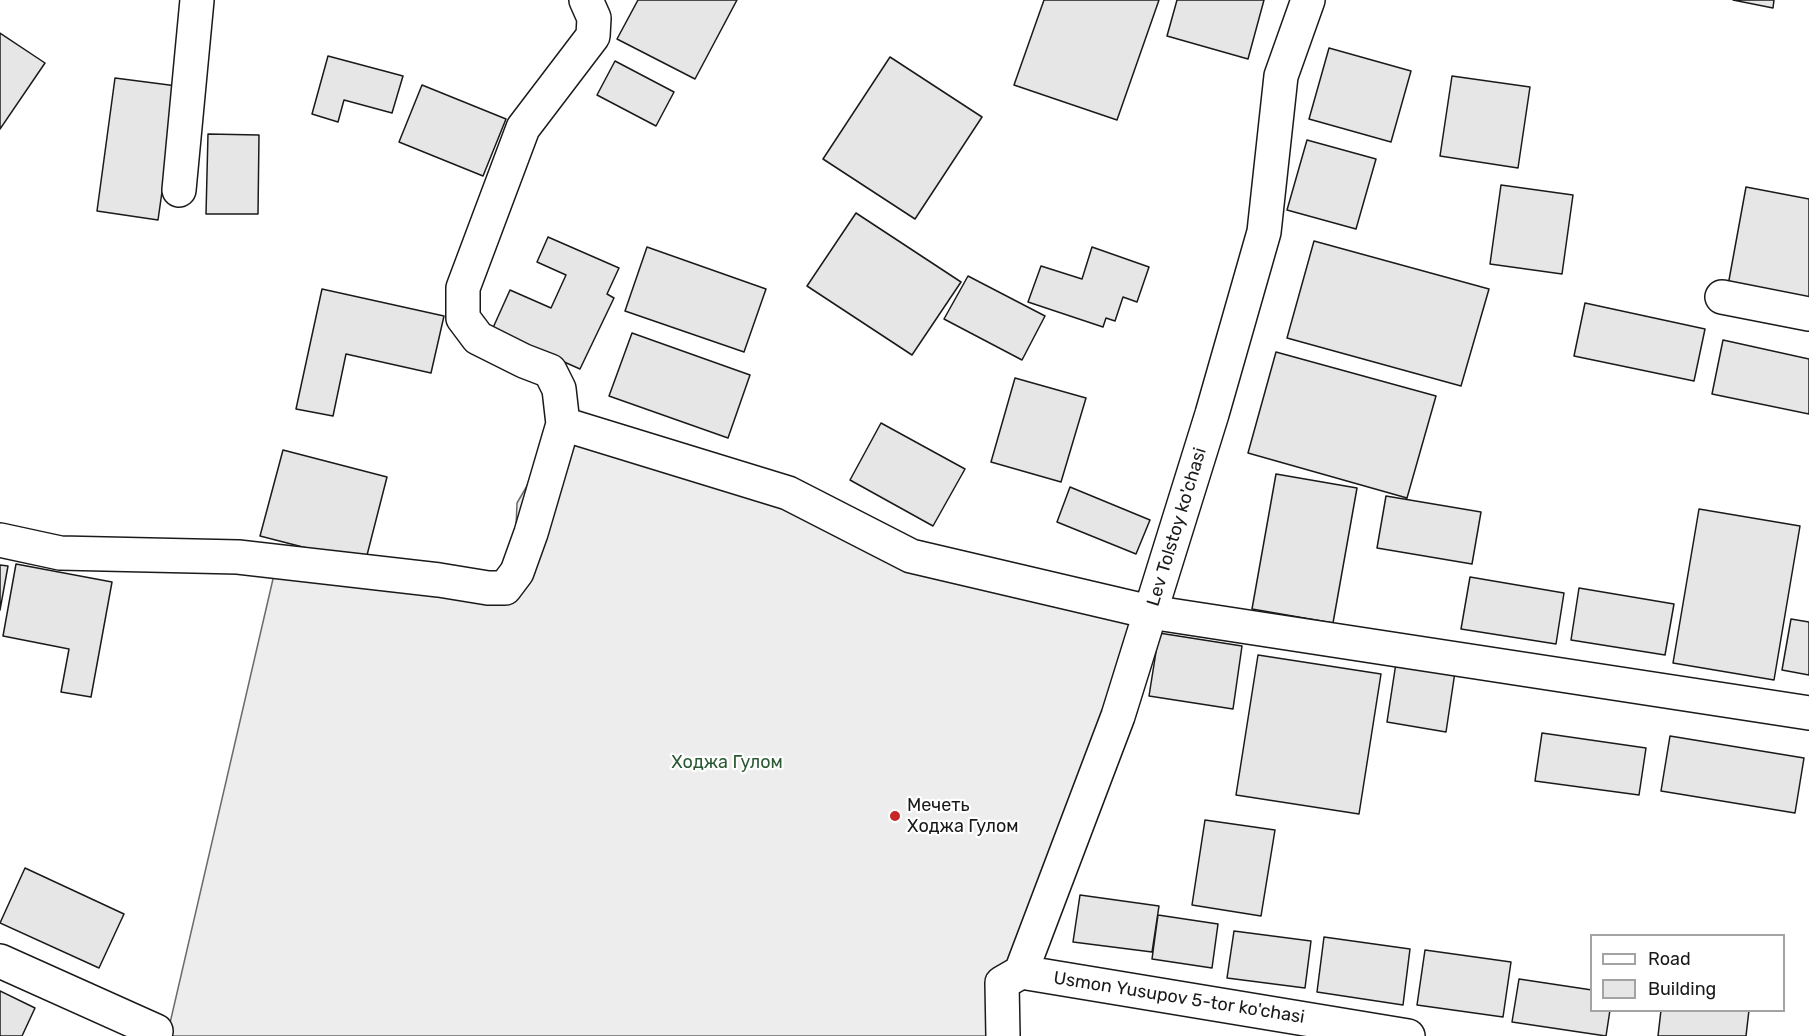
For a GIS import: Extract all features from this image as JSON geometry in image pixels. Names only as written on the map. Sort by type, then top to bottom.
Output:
[{"type":"street","points":[[179,190],[198,0]]},
{"type":"street","points":[[0,540],[60,553],[238,557],[439,580],[488,588],[505,588],[517,572],[563,424],[559,389],[550,371],[478,338],[463,318],[463,288],[523,128],[593,36],[594,18],[586,0]]},
{"type":"street","name":"Lev Tolstoy ko'chasi","points":[[1003,1036],[1002,983],[1021,972],[1118,716],[1212,414],[1264,232],[1281,75],[1308,0]]},
{"type":"street","points":[[1722,297],[1809,315]]},
{"type":"street","points":[[563,424],[788,494],[911,556],[1150,612],[1809,713]]},
{"type":"street","points":[[0,961],[156,1031],[155,1036]]},
{"type":"street","name":"Usmon Yusupov 5-tor ko'chasi","points":[[1021,972],[1408,1036]]},
{"type":"shaded area","name":"Ходжа Гулом","points":[[563,424],[946,564],[1150,612],[1002,983],[1004,1036],[167,1036],[276,566],[513,596],[517,503]]},
{"type":"building","points":[[638,0],[737,0],[695,79],[617,39]]},
{"type":"building","points":[[1044,0],[1159,0],[1117,120],[1014,85]]},
{"type":"building","points":[[1177,0],[1264,0],[1248,59],[1167,36]]},
{"type":"building","points":[[1733,0],[1774,0],[1773,8]]},
{"type":"building","points":[[0,33],[45,63],[0,129]]},
{"type":"building","points":[[1329,48],[1411,71],[1391,142],[1309,119]]},
{"type":"building","points":[[328,56],[403,76],[392,113],[344,100],[338,122],[312,114]]},
{"type":"building","points":[[890,57],[982,117],[915,219],[823,159]]},
{"type":"building","points":[[615,61],[674,92],[656,126],[597,95]]},
{"type":"building","points":[[1452,76],[1530,87],[1518,168],[1440,156]]},
{"type":"building","points":[[115,78],[177,86],[158,220],[97,211]]},
{"type":"building","points":[[422,85],[506,119],[483,176],[399,142]]},
{"type":"building","points":[[208,134],[259,135],[258,214],[206,214]]},
{"type":"building","points":[[1307,140],[1376,159],[1356,229],[1287,210]]},
{"type":"building","points":[[1501,185],[1573,195],[1562,274],[1490,264]]},
{"type":"building","points":[[1746,187],[1809,199],[1809,306],[1727,291]]},
{"type":"building","points":[[856,213],[961,282],[912,355],[807,286]]},
{"type":"building","points":[[548,237],[619,268],[607,294],[614,298],[580,369],[492,330],[510,290],[551,308],[566,275],[537,262]]},
{"type":"building","points":[[1314,241],[1489,289],[1461,386],[1287,338]]},
{"type":"building","points":[[647,247],[766,289],[744,352],[625,311]]},
{"type":"building","points":[[1092,247],[1149,267],[1137,302],[1123,297],[1115,321],[1106,318],[1103,327],[1028,302],[1041,266],[1082,279]]},
{"type":"building","points":[[968,276],[1045,316],[1022,360],[944,319]]},
{"type":"building","points":[[322,289],[444,316],[431,373],[346,354],[333,416],[296,409]]},
{"type":"building","points":[[1585,303],[1705,329],[1694,381],[1574,356]]},
{"type":"building","points":[[632,333],[750,375],[728,438],[609,396]]},
{"type":"building","points":[[1723,340],[1809,359],[1809,414],[1712,394]]},
{"type":"building","points":[[1276,352],[1436,396],[1407,498],[1248,453]]},
{"type":"building","points":[[1015,378],[1086,398],[1061,482],[991,462]]},
{"type":"building","points":[[881,423],[965,469],[933,526],[850,480]]},
{"type":"building","points":[[283,450],[387,477],[365,563],[260,536]]},
{"type":"building","points":[[1276,474],[1357,488],[1333,623],[1252,609]]},
{"type":"building","points":[[1070,487],[1150,520],[1136,554],[1057,522]]},
{"type":"building","points":[[1386,496],[1481,512],[1472,564],[1377,548]]},
{"type":"building","points":[[1699,509],[1800,526],[1774,680],[1673,663]]},
{"type":"building","points":[[16,564],[112,582],[91,697],[61,692],[69,649],[3,636]]},
{"type":"building","points":[[0,565],[8,566],[0,610]]},
{"type":"building","points":[[1470,577],[1564,593],[1556,644],[1461,629]]},
{"type":"building","points":[[1579,588],[1674,604],[1665,655],[1571,640]]},
{"type":"building","points":[[1791,619],[1809,622],[1809,675],[1782,670]]},
{"type":"building","points":[[1159,633],[1242,646],[1233,709],[1149,696]]},
{"type":"building","points":[[1258,655],[1381,674],[1359,814],[1236,795]]},
{"type":"building","points":[[1396,663],[1455,672],[1446,732],[1387,722]]},
{"type":"building","points":[[1542,733],[1646,748],[1639,795],[1535,781]]},
{"type":"building","points":[[1670,736],[1804,758],[1795,813],[1661,791]]},
{"type":"building","points":[[1205,820],[1275,830],[1261,916],[1192,905]]},
{"type":"building","points":[[25,868],[124,914],[99,968],[0,923]]},
{"type":"building","points":[[1080,895],[1159,906],[1152,952],[1073,942]]},
{"type":"building","points":[[1158,915],[1218,924],[1212,968],[1152,959]]},
{"type":"building","points":[[1234,931],[1311,941],[1305,988],[1227,978]]},
{"type":"building","points":[[1324,937],[1410,949],[1403,1005],[1317,992]]},
{"type":"building","points":[[1425,950],[1511,962],[1503,1017],[1417,1005]]},
{"type":"building","points":[[1519,979],[1590,990],[1590,1012],[1610,1012],[1606,1036],[1512,1022]]},
{"type":"building","points":[[0,991],[35,1008],[22,1036],[0,1036]]},
{"type":"building","points":[[1661,1012],[1749,1012],[1746,1036],[1658,1036]]},
{"type":"place","name":"Мечеть Ходжа Гулом","points":[[895,816]]}]
